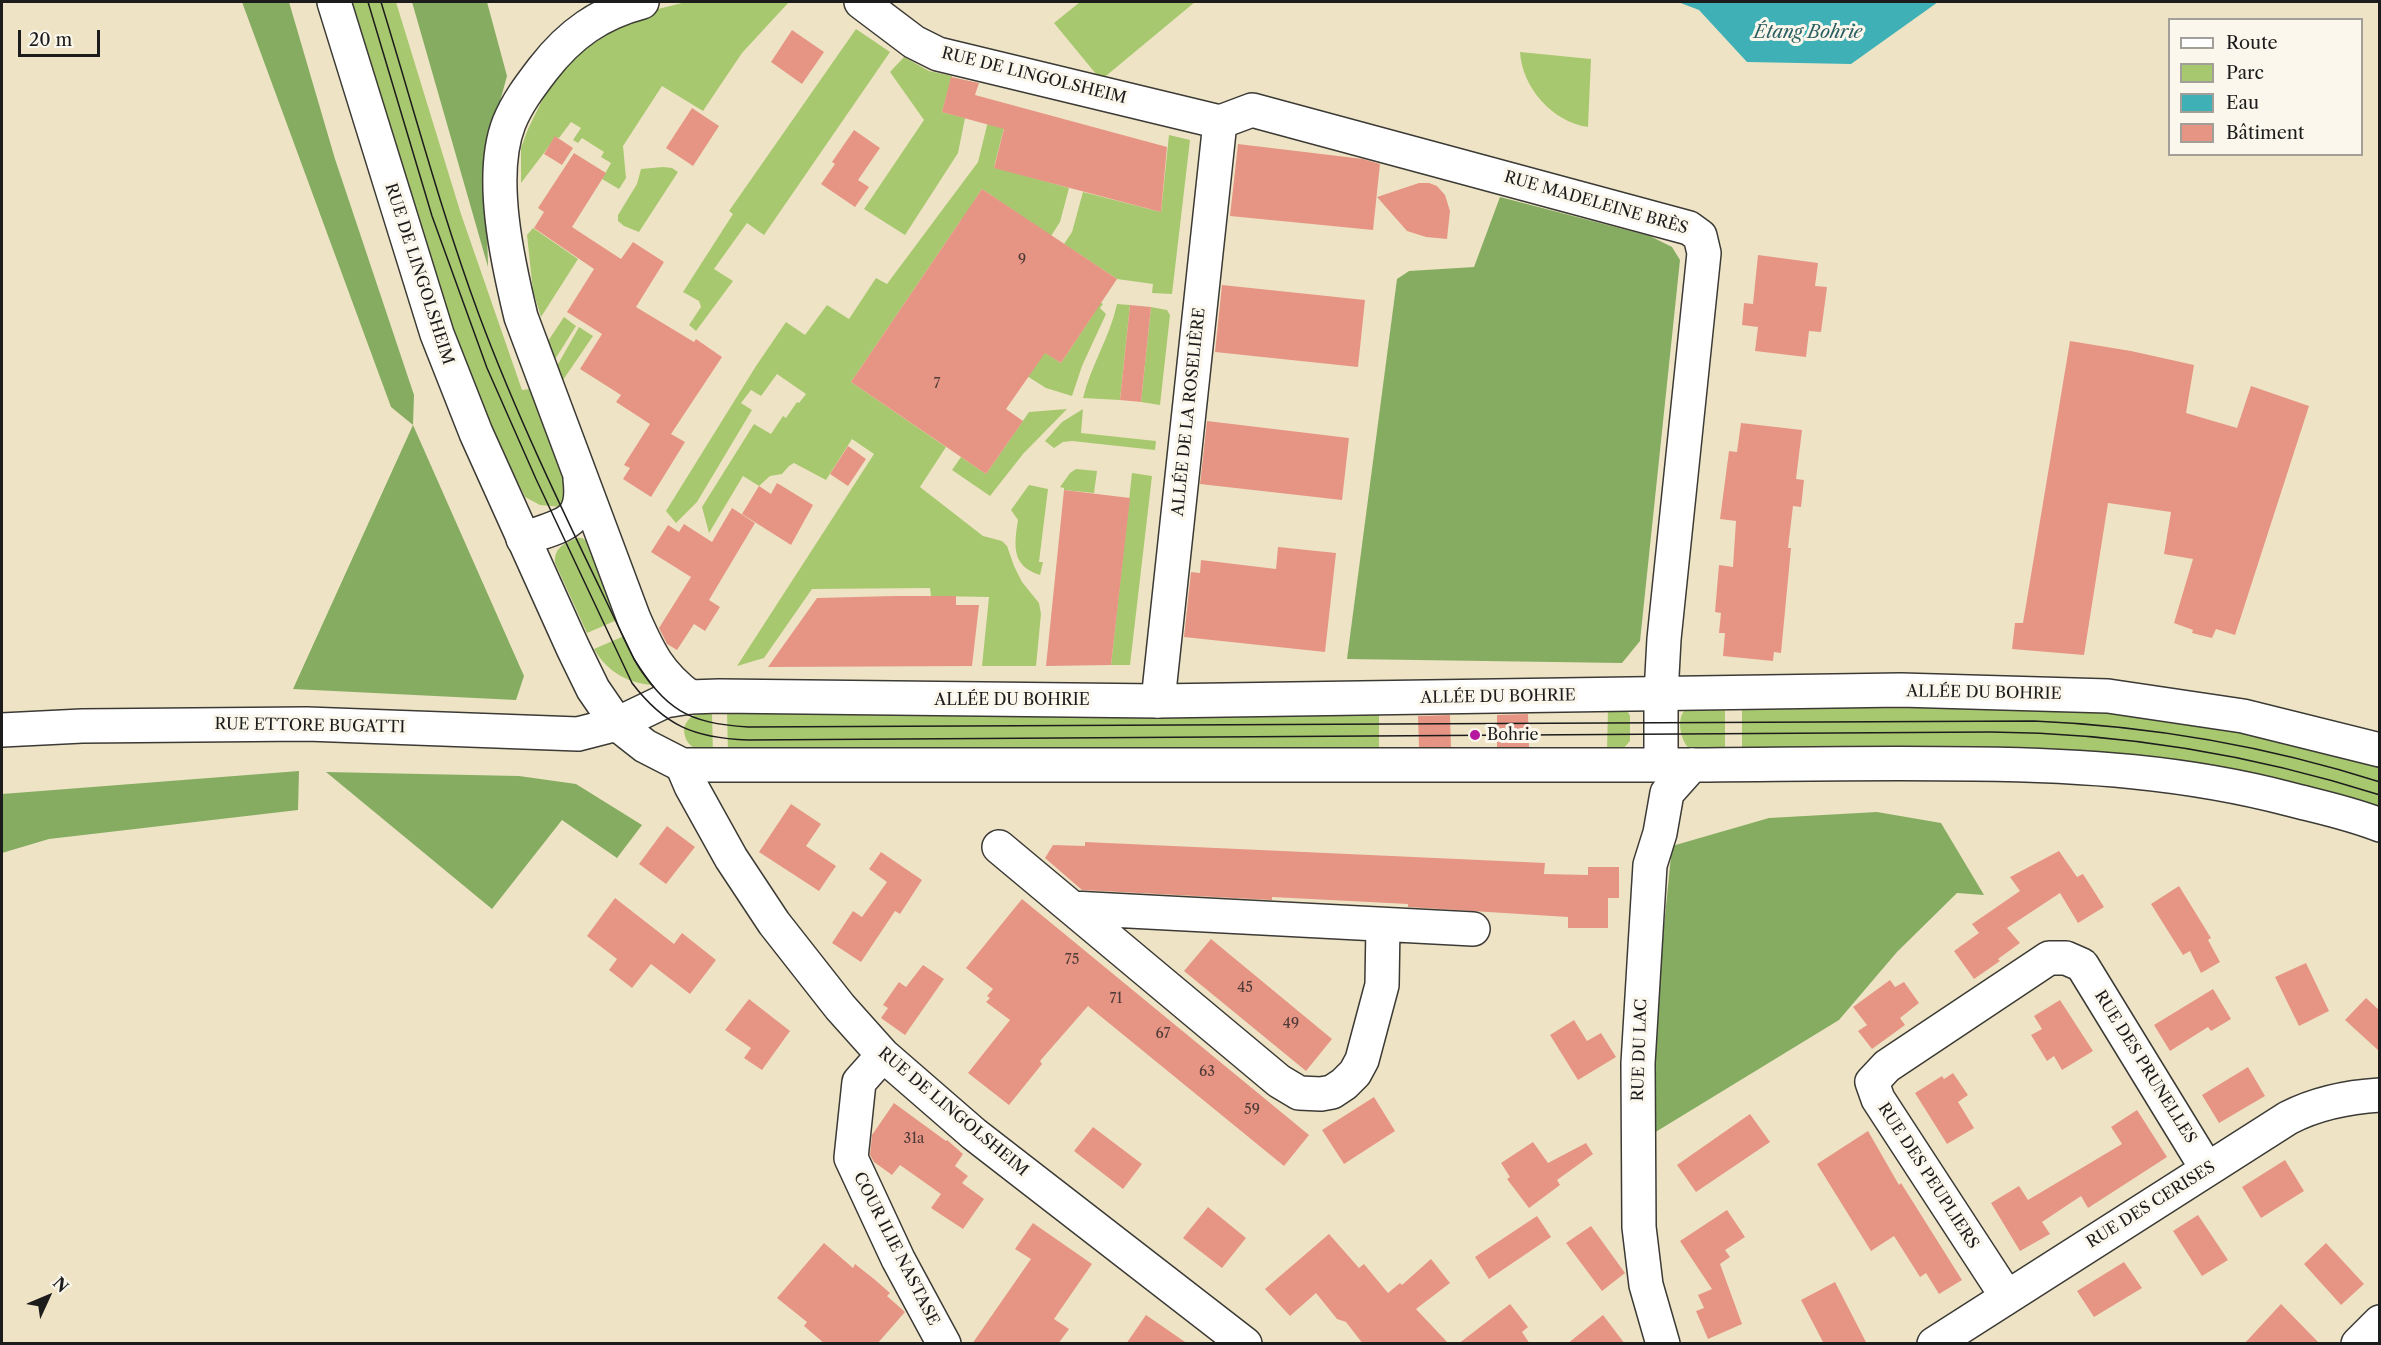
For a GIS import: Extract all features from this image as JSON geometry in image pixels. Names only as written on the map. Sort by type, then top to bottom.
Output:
[{"type":"street","name":"RUE DE LINGOLSHEIM","points":[[334,2],[437,334],[476,433],[523,539],[593,688],[616,724]]},
{"type":"street","points":[[642,2],[618,8],[590,22],[556,52],[518,106],[504,142],[501,189],[503,221],[513,283],[527,336],[634,619],[650,653],[665,676],[690,697]]},
{"type":"street","name":"RUE DE LINGOLSHEIM","points":[[861,2],[914,42],[938,54],[1220,122]]},
{"type":"street","name":"RUE MADELEINE BRÈS","points":[[1220,122],[1252,110],[1689,228],[1700,236],[1704,253],[1664,639],[1661,694],[1676,765]]},
{"type":"street","name":"ALLÉE DE LA ROSELIÈRE","points":[[1158,701],[1220,122]]},
{"type":"street","points":[[523,539],[563,523],[576,515],[581,502],[580,477]]},
{"type":"street","name":"ALLÉE DU BOHRIE","points":[[616,724],[665,701],[690,697],[1158,701],[1901,690],[2108,696],[2243,716],[2379,750]]},
{"type":"street","name":"RUE ETTORE BUGATTI","points":[[2,730],[82,726],[307,724],[578,734],[616,724]]},
{"type":"street","points":[[616,724],[645,746],[682,765],[1908,763],[2044,765],[2187,777],[2268,793],[2379,825]]},
{"type":"street","name":"RUE DE LINGOLSHEIM","points":[[682,765],[691,786],[731,858],[774,923],[840,1007],[883,1055],[974,1134],[1245,1344]]},
{"type":"street","name":"RUE DU LAC","points":[[1663,1344],[1646,1285],[1640,1239],[1637,1180],[1638,1063],[1650,865],[1676,765]]},
{"type":"street","points":[[999,847],[1280,1081],[1299,1093],[1308,1095],[1332,1092],[1344,1084],[1362,1060],[1382,985],[1383,925]]},
{"type":"street","points":[[1072,908],[1473,929]]},
{"type":"street","name":"RUE DES PEUPLIERS","points":[[2007,1297],[1878,1099],[1872,1082],[1887,1066],[2049,958],[2066,958],[2082,965]]},
{"type":"street","name":"RUE DES PRUNELLES","points":[[2082,965],[2207,1169]]},
{"type":"street","name":"COUR ILIE NASTASE","points":[[883,1055],[859,1082],[851,1158],[898,1258],[944,1344]]},
{"type":"street","name":"RUE DES CERISES","points":[[1934,1344],[2302,1110],[2340,1099],[2379,1095]]},
{"type":"street","points":[[2358,1344],[2379,1322]]},
{"type":"green space","points":[[242,2],[289,2],[335,159],[414,395],[413,425],[391,407]]},
{"type":"green space","points":[[349,2],[396,2],[461,214],[522,390],[530,389],[566,488],[562,507],[540,505],[525,497],[490,425],[458,346]]},
{"type":"green space","points":[[412,2],[487,2],[507,76],[485,156],[488,267]]},
{"type":"green space","points":[[686,2],[789,2],[742,53],[703,111],[662,86],[623,146],[626,178],[619,189],[602,179],[611,163],[601,157],[604,152],[582,138],[578,143],[573,140],[581,128],[571,122],[559,138],[556,137],[521,183],[521,148],[528,129],[556,72],[570,53],[646,12]]},
{"type":"green space","points":[[1080,2],[1195,2],[1101,80],[1054,23]]},
{"type":"green space","points":[[856,29],[890,52],[764,235],[747,223],[714,269],[733,281],[696,331],[689,325],[701,307],[699,301],[683,292],[733,214],[729,211]]},
{"type":"green space","points":[[1520,52],[1591,59],[1588,127],[1562,118],[1541,101],[1526,78]]},
{"type":"green space","points":[[904,57],[929,71],[952,76],[942,112],[965,118],[958,153],[905,235],[864,209],[924,120],[890,72]]},
{"type":"green space","points":[[993,101],[1010,105],[994,167],[1069,188],[1060,222],[1051,236],[982,189],[973,203],[1001,246],[961,220],[851,382],[946,447],[920,487],[983,536],[1002,541],[1007,546],[1022,582],[1039,603],[1041,614],[1036,666],[982,666],[989,597],[931,596],[930,588],[812,589],[764,658],[737,666],[874,454],[852,439],[826,480],[794,463],[782,474],[770,476],[759,486],[743,476],[709,533],[702,507],[754,424],[771,434],[783,416],[786,418],[806,394],[777,374],[761,396],[751,390],[741,403],[752,410],[697,502],[676,523],[666,511],[786,322],[805,335],[827,305],[849,319],[876,278],[887,284],[978,162]]},
{"type":"green space","points":[[1169,135],[1190,140],[1172,294],[1152,293],[1153,284],[1117,279],[1064,244],[1072,232],[1083,192],[1161,212]]},
{"type":"green space","points":[[672,168],[678,172],[639,232],[624,226],[618,221],[618,215],[637,184],[641,169]]},
{"type":"green space","points":[[1500,197],[1650,236],[1672,247],[1680,260],[1640,641],[1622,663],[1347,659],[1397,279],[1409,271],[1474,267]]},
{"type":"green space","points":[[533,228],[578,259],[541,317],[533,291],[527,235]]},
{"type":"green space","points":[[1068,280],[1103,304],[1100,308],[1106,314],[1082,366],[1072,396],[1046,388],[1003,361],[995,320],[1061,363],[1096,310]]},
{"type":"green space","points":[[1117,304],[1130,305],[1120,400],[1083,398],[1110,328]]},
{"type":"green space","points":[[1151,307],[1167,310],[1170,315],[1160,405],[1141,402]]},
{"type":"green space","points":[[564,317],[576,326],[554,361],[548,341]]},
{"type":"green space","points":[[579,327],[593,336],[561,383],[557,366]]},
{"type":"green space","points":[[1067,409],[1023,454],[990,496],[952,470],[961,457],[986,474],[1029,412]]},
{"type":"green space","points":[[1083,409],[1081,433],[1156,441],[1155,450],[1072,441],[1063,442],[1054,448],[1045,441],[1062,422]]},
{"type":"green space","points":[[413,425],[524,676],[516,700],[293,689]]},
{"type":"green space","points":[[1076,469],[1097,471],[1094,493],[1064,490],[1060,487],[1070,473]]},
{"type":"green space","points":[[1132,473],[1152,476],[1130,665],[1111,665]]},
{"type":"green space","points":[[1029,485],[1048,489],[1039,562],[1043,562],[1040,575],[1024,566],[1019,560],[1016,546],[1018,520],[1011,510]]},
{"type":"green space","points":[[577,538],[590,543],[624,617],[587,633],[555,563],[558,550],[564,544]]},
{"type":"green space","points":[[631,633],[658,685],[638,683],[621,676],[606,665],[594,649]]},
{"type":"green space","points":[[1993,703],[2199,720],[2379,765],[2379,812],[1742,750],[1742,705]]},
{"type":"green space","points":[[1698,705],[1725,705],[1725,750],[1690,749],[1681,734],[1680,727],[1685,710]]},
{"type":"green space","points":[[1379,706],[1379,754],[728,756],[727,711]]},
{"type":"green space","points":[[1608,706],[1627,710],[1630,716],[1630,741],[1622,750],[1607,752]]},
{"type":"green space","points":[[712,712],[713,754],[692,747],[686,740],[684,728],[695,715]]},
{"type":"green space","points":[[299,771],[298,810],[49,839],[2,853],[2,794]]},
{"type":"green space","points":[[326,772],[519,776],[576,784],[642,825],[617,858],[562,820],[492,909]]},
{"type":"green space","points":[[1877,812],[1941,823],[1984,895],[1957,893],[1897,952],[1839,1020],[1649,1136],[1649,1076],[1672,846],[1769,818]]},
{"type":"water","name":"Étang Bohrie","points":[[1678,2],[1938,2],[1851,64],[1747,62],[1699,10]]},
{"type":"building","points":[[792,30],[824,52],[802,84],[771,62]]},
{"type":"building","points":[[951,77],[979,83],[975,95],[1167,147],[1161,212],[994,168],[1004,129],[942,112]]},
{"type":"building","points":[[692,108],[719,126],[693,166],[666,148]]},
{"type":"building","points":[[854,130],[880,148],[858,180],[869,187],[855,207],[821,184],[835,164],[832,162]]},
{"type":"building","points":[[555,136],[573,148],[562,165],[544,154]]},
{"type":"building","points":[[1238,144],[1363,159],[1380,164],[1373,230],[1230,216]]},
{"type":"building","points":[[574,153],[606,173],[572,227],[621,259],[633,242],[664,262],[636,307],[694,342],[696,339],[722,357],[671,434],[685,442],[651,497],[623,479],[630,468],[624,465],[650,424],[616,402],[621,395],[580,369],[602,334],[567,312],[594,269],[534,228],[544,212],[538,208]]},
{"type":"building","points":[[1419,183],[1437,186],[1445,195],[1450,211],[1447,239],[1426,237],[1407,231],[1377,197]]},
{"type":"building","points":[[982,189],[1117,279],[1061,363],[1045,353],[1006,409],[1023,421],[986,474],[851,382]]},
{"type":"building","points":[[1758,255],[1818,263],[1815,286],[1827,287],[1821,332],[1809,331],[1806,357],[1755,351],[1758,327],[1742,325],[1744,303],[1753,304]]},
{"type":"building","points":[[1222,285],[1365,300],[1358,367],[1215,352]]},
{"type":"building","points":[[1130,305],[1151,307],[1141,402],[1120,400]]},
{"type":"building","points":[[2070,341],[2194,365],[2186,413],[2237,428],[2251,386],[2309,406],[2235,635],[2216,629],[2212,638],[2192,633],[2193,630],[2174,623],[2193,559],[2164,554],[2171,512],[2108,503],[2084,655],[2012,649],[2015,623],[2023,623]]},
{"type":"building","points":[[1207,421],[1349,438],[1342,500],[1200,484]]},
{"type":"building","points":[[1741,423],[1802,430],[1796,479],[1804,480],[1801,507],[1793,506],[1781,653],[1774,652],[1773,661],[1723,656],[1725,633],[1719,633],[1721,613],[1715,612],[1719,565],[1733,567],[1736,521],[1720,519],[1729,451],[1737,452]]},
{"type":"building","points":[[848,446],[866,459],[848,486],[830,474]]},
{"type":"building","points":[[777,483],[813,505],[791,545],[742,514],[759,486],[771,494]]},
{"type":"building","points":[[1064,490],[1130,498],[1111,665],[1046,666]]},
{"type":"building","points":[[732,508],[755,523],[709,600],[720,607],[705,631],[694,624],[677,650],[667,644],[659,628],[691,577],[651,552],[668,525],[679,532],[684,524],[712,542]]},
{"type":"building","points":[[1278,547],[1336,553],[1325,652],[1184,637],[1191,572],[1200,573],[1201,560],[1276,569]]},
{"type":"building","points":[[956,596],[956,605],[979,605],[972,666],[768,667],[817,598]]},
{"type":"building","points":[[1528,714],[1529,747],[1497,747],[1497,715]]},
{"type":"building","points":[[1450,715],[1451,747],[1419,747],[1418,716]]},
{"type":"building","points":[[791,804],[821,824],[806,846],[836,866],[819,891],[759,852]]},
{"type":"building","points":[[667,826],[695,847],[666,884],[639,864]]},
{"type":"building","points":[[1085,842],[1545,863],[1544,874],[1588,875],[1588,867],[1619,867],[1619,898],[1608,898],[1608,928],[1568,928],[1568,917],[1408,907],[1408,904],[1272,897],[1272,900],[1082,890],[1045,858],[1053,845],[1085,846]]},
{"type":"building","points":[[2059,851],[2077,877],[2083,874],[2104,907],[2078,923],[2060,893],[2007,928],[2020,943],[1998,959],[2000,961],[1974,979],[1954,951],[1979,933],[1972,924],[2020,891],[2010,877]]},
{"type":"building","points":[[881,852],[922,880],[900,914],[895,911],[861,962],[832,943],[853,911],[862,917],[887,882],[869,869]]},
{"type":"building","points":[[2179,886],[2211,938],[2208,940],[2220,962],[2201,973],[2190,951],[2183,955],[2151,904]]},
{"type":"building","points":[[615,898],[674,944],[682,933],[716,960],[690,994],[651,964],[632,988],[609,970],[617,959],[587,936]]},
{"type":"building","points":[[1022,899],[1309,1135],[1284,1166],[1088,1006],[1040,1061],[1042,1064],[1009,1105],[968,1073],[1010,1020],[986,1002],[990,998],[987,996],[993,989],[966,968]]},
{"type":"building","points":[[1211,939],[1332,1039],[1306,1071],[1184,971]]},
{"type":"building","points":[[2306,963],[2329,1011],[2299,1026],[2275,977]]},
{"type":"building","points":[[923,965],[944,979],[905,1035],[881,1018],[888,1008],[883,1005],[899,982],[906,987]]},
{"type":"building","points":[[1890,980],[1895,987],[1904,982],[1919,1003],[1900,1018],[1905,1025],[1872,1049],[1858,1031],[1867,1025],[1853,1007]]},
{"type":"building","points":[[2213,989],[2231,1019],[2211,1031],[2208,1027],[2170,1051],[2154,1025]]},
{"type":"building","points":[[2366,998],[2379,1010],[2379,1051],[2345,1020]]},
{"type":"building","points":[[749,999],[790,1031],[762,1070],[744,1058],[751,1048],[725,1030]]},
{"type":"building","points":[[2060,1000],[2093,1051],[2062,1070],[2054,1056],[2047,1061],[2031,1035],[2042,1029],[2034,1016]]},
{"type":"building","points":[[1574,1020],[1587,1041],[1601,1033],[1616,1057],[1578,1080],[1550,1035]]},
{"type":"building","points":[[2248,1067],[2265,1096],[2219,1123],[2202,1095]]},
{"type":"building","points":[[1953,1073],[1968,1095],[1958,1102],[1974,1128],[1947,1144],[1915,1093],[1942,1076],[1944,1079]]},
{"type":"building","points":[[1374,1097],[1395,1131],[1344,1164],[1322,1130]]},
{"type":"building","points":[[894,1103],[963,1154],[955,1166],[968,1176],[962,1183],[984,1199],[963,1229],[931,1208],[941,1194],[900,1165],[892,1175],[874,1162],[870,1155],[872,1135]]},
{"type":"building","points":[[2137,1110],[2167,1157],[2088,1208],[2081,1196],[2042,1222],[2050,1234],[2020,1251],[1991,1203],[2019,1186],[2028,1200],[2122,1144],[2111,1127]]},
{"type":"building","points":[[1750,1114],[1770,1142],[1696,1192],[1677,1165]]},
{"type":"building","points":[[1093,1127],[1142,1164],[1123,1189],[1074,1151]]},
{"type":"building","points":[[1868,1131],[1899,1185],[1901,1183],[1962,1280],[1939,1294],[1926,1273],[1920,1277],[1894,1236],[1871,1251],[1817,1164]]},
{"type":"building","points":[[1533,1142],[1548,1163],[1586,1143],[1593,1154],[1557,1180],[1560,1185],[1529,1208],[1507,1179],[1510,1177],[1501,1163]]},
{"type":"building","points":[[2285,1160],[2304,1191],[2261,1218],[2242,1187]]},
{"type":"building","points":[[1208,1207],[1246,1238],[1222,1268],[1183,1238]]},
{"type":"building","points":[[1727,1210],[1745,1237],[1725,1250],[1730,1257],[1720,1264],[1742,1324],[1708,1339],[1696,1311],[1704,1308],[1698,1295],[1712,1289],[1680,1241]]},
{"type":"building","points":[[2198,1215],[2228,1260],[2202,1276],[2173,1231]]},
{"type":"building","points":[[1537,1216],[1551,1237],[1489,1279],[1475,1257]]},
{"type":"building","points":[[1033,1223],[1092,1264],[1054,1319],[1069,1329],[1058,1344],[972,1344],[1031,1259],[1015,1249]]},
{"type":"building","points":[[1591,1226],[1625,1273],[1602,1291],[1566,1243]]},
{"type":"building","points":[[1329,1234],[1359,1268],[1364,1264],[1388,1293],[1400,1283],[1402,1285],[1431,1259],[1450,1283],[1416,1309],[1449,1344],[1363,1344],[1346,1322],[1337,1319],[1316,1293],[1290,1316],[1265,1289]]},
{"type":"building","points":[[824,1243],[853,1268],[855,1264],[874,1279],[890,1293],[887,1296],[905,1312],[877,1344],[825,1344],[804,1326],[807,1322],[777,1298]]},
{"type":"building","points":[[2326,1243],[2364,1284],[2341,1305],[2304,1264]]},
{"type":"building","points":[[2124,1262],[2142,1288],[2094,1317],[2077,1291]]},
{"type":"building","points":[[1835,1282],[1867,1344],[1824,1344],[1801,1300]]},
{"type":"building","points":[[1510,1304],[1528,1327],[1522,1332],[1530,1344],[1458,1344]]},
{"type":"building","points":[[2281,1304],[2320,1344],[2244,1344]]},
{"type":"building","points":[[1146,1315],[1188,1344],[1126,1344]]},
{"type":"building","points":[[1603,1315],[1625,1344],[1567,1344]]},
{"type":"tram line","points":[[368,2],[432,216],[487,368],[536,479],[632,683],[656,710],[682,727],[712,736],[748,740],[2041,733],[2090,736],[2187,748],[2284,768],[2380,795]]},
{"type":"tram line","points":[[381,2],[452,237],[479,315],[514,403],[634,659],[657,691],[668,702],[694,717],[709,722],[748,727],[2034,721],[2122,728],[2209,740],[2295,758],[2380,782]]},
{"type":"place","name":"Bohrie","points":[[1475,735]]}]
